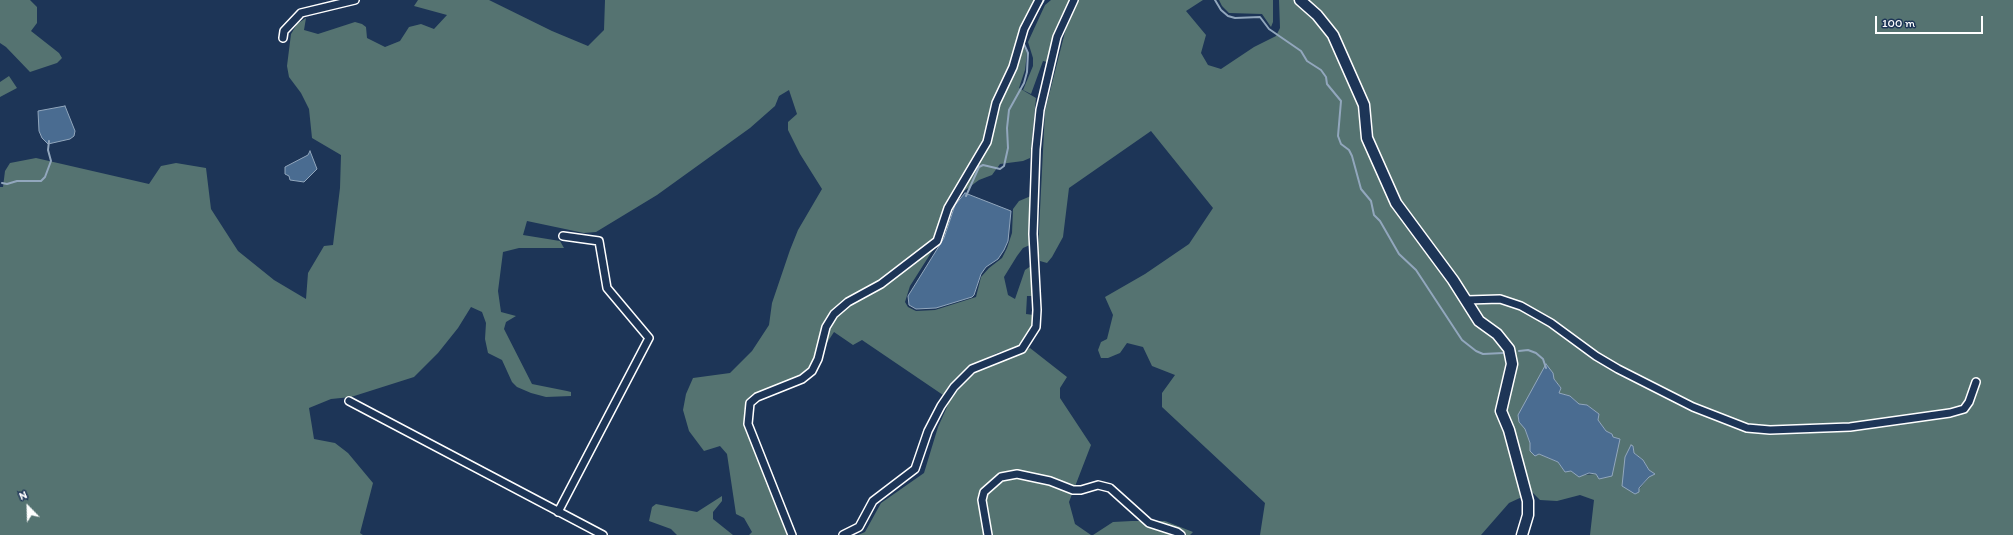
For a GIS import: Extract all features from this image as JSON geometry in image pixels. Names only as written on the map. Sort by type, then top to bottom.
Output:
[{"type":"street","points":[[283,38],[284,31],[301,13],[355,0]]},
{"type":"street","points":[[792,535],[748,424],[750,404],[757,397],[802,379],[812,371],[818,359],[826,327],[834,314],[848,302],[881,284],[937,241],[951,202],[987,142],[996,103],[1013,67],[1024,29],[1039,0]]},
{"type":"street","points":[[843,535],[859,527],[873,501],[914,469],[928,431],[941,406],[954,387],[972,369],[1022,349],[1036,327],[1037,310],[1033,234],[1036,149],[1040,110],[1056,37],[1074,0]]},
{"type":"street","points":[[1300,0],[1317,15],[1333,35],[1364,104],[1368,138],[1396,203],[1467,300],[1479,321],[1497,334],[1508,349],[1512,364],[1501,411],[1509,430],[1528,501],[1528,514],[1522,535]]},
{"type":"street","points":[[558,512],[649,338],[607,288],[599,242],[563,236]]},
{"type":"street","points":[[1467,300],[1500,299],[1521,306],[1551,323],[1596,356],[1618,369],[1693,408],[1747,428],[1770,430],[1850,427],[1950,413],[1964,409],[1976,382]]},
{"type":"street","points":[[349,401],[603,535]]},
{"type":"street","points":[[988,535],[982,500],[984,492],[1001,477],[1017,474],[1050,481],[1073,490],[1081,490],[1098,485],[1110,488],[1149,523],[1182,535]]},
{"type":"green space","points":[[0,0],[30,0],[37,7],[37,23],[31,31],[59,53],[62,58],[57,63],[30,72],[6,47],[0,43]]},
{"type":"green space","points":[[418,0],[489,0],[552,31],[588,46],[604,30],[605,0],[1037,0],[1021,41],[1027,53],[1025,70],[1019,88],[1036,98],[1030,158],[1023,161],[1000,164],[992,175],[979,180],[964,191],[953,203],[948,226],[910,286],[905,302],[908,307],[916,311],[935,310],[976,297],[981,277],[989,268],[1002,258],[1007,248],[1012,233],[1013,209],[1019,201],[1031,196],[1030,245],[1023,248],[1004,277],[1008,295],[1015,299],[1025,270],[1031,266],[1033,296],[1027,296],[1026,314],[1034,315],[1033,326],[1019,346],[997,353],[969,367],[943,395],[862,340],[853,345],[834,332],[813,364],[801,377],[764,390],[748,401],[745,417],[746,429],[787,535],[749,535],[752,532],[744,518],[736,514],[727,454],[720,446],[704,451],[689,431],[683,410],[686,394],[693,378],[730,373],[752,351],[769,325],[772,303],[790,250],[798,230],[822,189],[800,154],[788,130],[788,122],[797,114],[789,90],[779,96],[775,106],[750,128],[657,195],[596,232],[584,233],[527,221],[523,235],[560,241],[564,248],[519,248],[503,252],[498,291],[501,312],[516,316],[506,322],[504,329],[532,384],[571,392],[571,396],[546,397],[517,387],[512,382],[502,360],[488,353],[485,339],[486,323],[482,312],[471,307],[458,328],[438,353],[414,377],[351,397],[331,399],[309,408],[314,439],[335,443],[348,453],[373,483],[360,533],[363,535],[0,535],[0,187],[3,187],[5,171],[10,163],[36,158],[149,184],[161,166],[176,163],[206,168],[211,209],[238,251],[274,280],[306,299],[308,273],[324,246],[333,245],[340,188],[341,155],[312,138],[309,109],[301,93],[289,77],[287,66],[291,34],[297,24],[306,18],[304,30],[318,34],[355,22],[366,27],[367,38],[385,47],[400,41],[409,27],[421,24],[434,29],[447,15],[414,6]]},
{"type":"green space","points":[[1051,0],[1070,0],[1060,19],[1047,62],[1043,61],[1031,94],[1023,90],[1033,66],[1033,58],[1028,42],[1045,5]]},
{"type":"green space","points":[[1079,0],[1203,0],[1186,11],[1206,35],[1201,53],[1208,65],[1221,69],[1254,47],[1276,36],[1280,28],[1279,0],[2013,0],[2013,535],[1590,535],[1594,500],[1580,495],[1557,501],[1540,500],[1532,492],[1529,483],[1521,485],[1522,497],[1509,503],[1481,535],[1260,535],[1265,503],[1162,407],[1162,393],[1175,375],[1152,366],[1143,347],[1127,343],[1120,353],[1108,358],[1101,358],[1098,350],[1101,342],[1107,339],[1113,315],[1105,297],[1145,274],[1189,244],[1213,208],[1151,131],[1069,188],[1063,237],[1047,263],[1040,261],[1038,250],[1045,111],[1066,28]],"holes":[[[1554,379],[1561,388],[1559,393],[1570,396],[1579,404],[1587,405],[1599,414],[1598,420],[1606,431],[1612,434],[1613,437],[1620,439],[1615,458],[1605,477],[1599,479],[1596,474],[1582,475],[1571,471],[1565,472],[1558,462],[1539,454],[1530,443],[1525,429]],[[1633,446],[1634,453],[1643,460],[1649,470],[1649,477],[1635,494],[1629,489]]]},
{"type":"green space","points":[[1219,0],[1273,0],[1273,22],[1271,27],[1262,14],[1229,13],[1222,6]]},
{"type":"green space","points":[[9,76],[17,88],[0,97],[0,82]]},
{"type":"green space","points":[[1030,348],[1067,377],[1060,388],[1060,398],[1091,445],[1069,502],[1075,524],[1091,535],[858,535],[865,532],[881,503],[924,473],[938,427],[951,398],[967,380],[977,371]]},
{"type":"green space","points":[[722,496],[722,501],[713,512],[713,519],[733,535],[677,535],[671,529],[649,521],[652,507],[656,504],[697,512]]},
{"type":"green space","points":[[1165,521],[1193,532],[1190,535],[1093,535],[1113,522]]},
{"type":"water","points":[[65,106],[75,131],[74,136],[70,139],[48,144],[42,138],[39,131],[38,111]]},
{"type":"water","points":[[310,151],[317,169],[304,182],[290,180],[289,176],[285,174],[285,167],[308,155]]},
{"type":"water","points":[[965,193],[1011,211],[1008,241],[998,259],[986,267],[981,274],[972,297],[936,308],[916,309],[909,305],[908,296],[944,238],[955,205]]},
{"type":"water","points":[[1546,364],[1561,388],[1559,393],[1570,396],[1579,404],[1587,405],[1599,414],[1598,420],[1606,431],[1612,434],[1613,437],[1620,439],[1612,476],[1599,479],[1596,474],[1589,473],[1579,477],[1571,471],[1565,472],[1558,462],[1539,454],[1535,456],[1530,451],[1530,443],[1525,429],[1519,422],[1518,415]]},
{"type":"water","points":[[1631,445],[1633,446],[1634,453],[1643,460],[1649,470],[1655,474],[1649,477],[1639,488],[1639,492],[1635,494],[1622,486],[1625,457]]},
{"type":"waterway","points":[[1036,13],[1044,0]]},
{"type":"waterway","points":[[1215,0],[1221,10],[1228,16],[1235,18],[1260,17],[1269,29],[1301,51],[1307,61],[1321,70],[1326,77],[1327,84],[1341,101],[1338,136],[1341,144],[1349,150],[1361,189],[1371,201],[1374,215],[1380,221],[1399,254],[1416,270],[1462,340],[1476,351],[1483,354],[1503,353]]},
{"type":"waterway","points":[[1026,32],[1033,19]]},
{"type":"waterway","points":[[966,196],[979,167],[983,165],[1000,169],[1004,166],[1008,148],[1007,128],[1009,110],[1024,83],[1027,72],[1028,53],[1023,42]]},
{"type":"waterway","points":[[2,183],[7,184],[17,181],[41,181],[45,177],[51,161],[48,150],[49,141]]},
{"type":"waterway","points":[[1519,351],[1528,350],[1536,353],[1543,359],[1546,368]]}]
